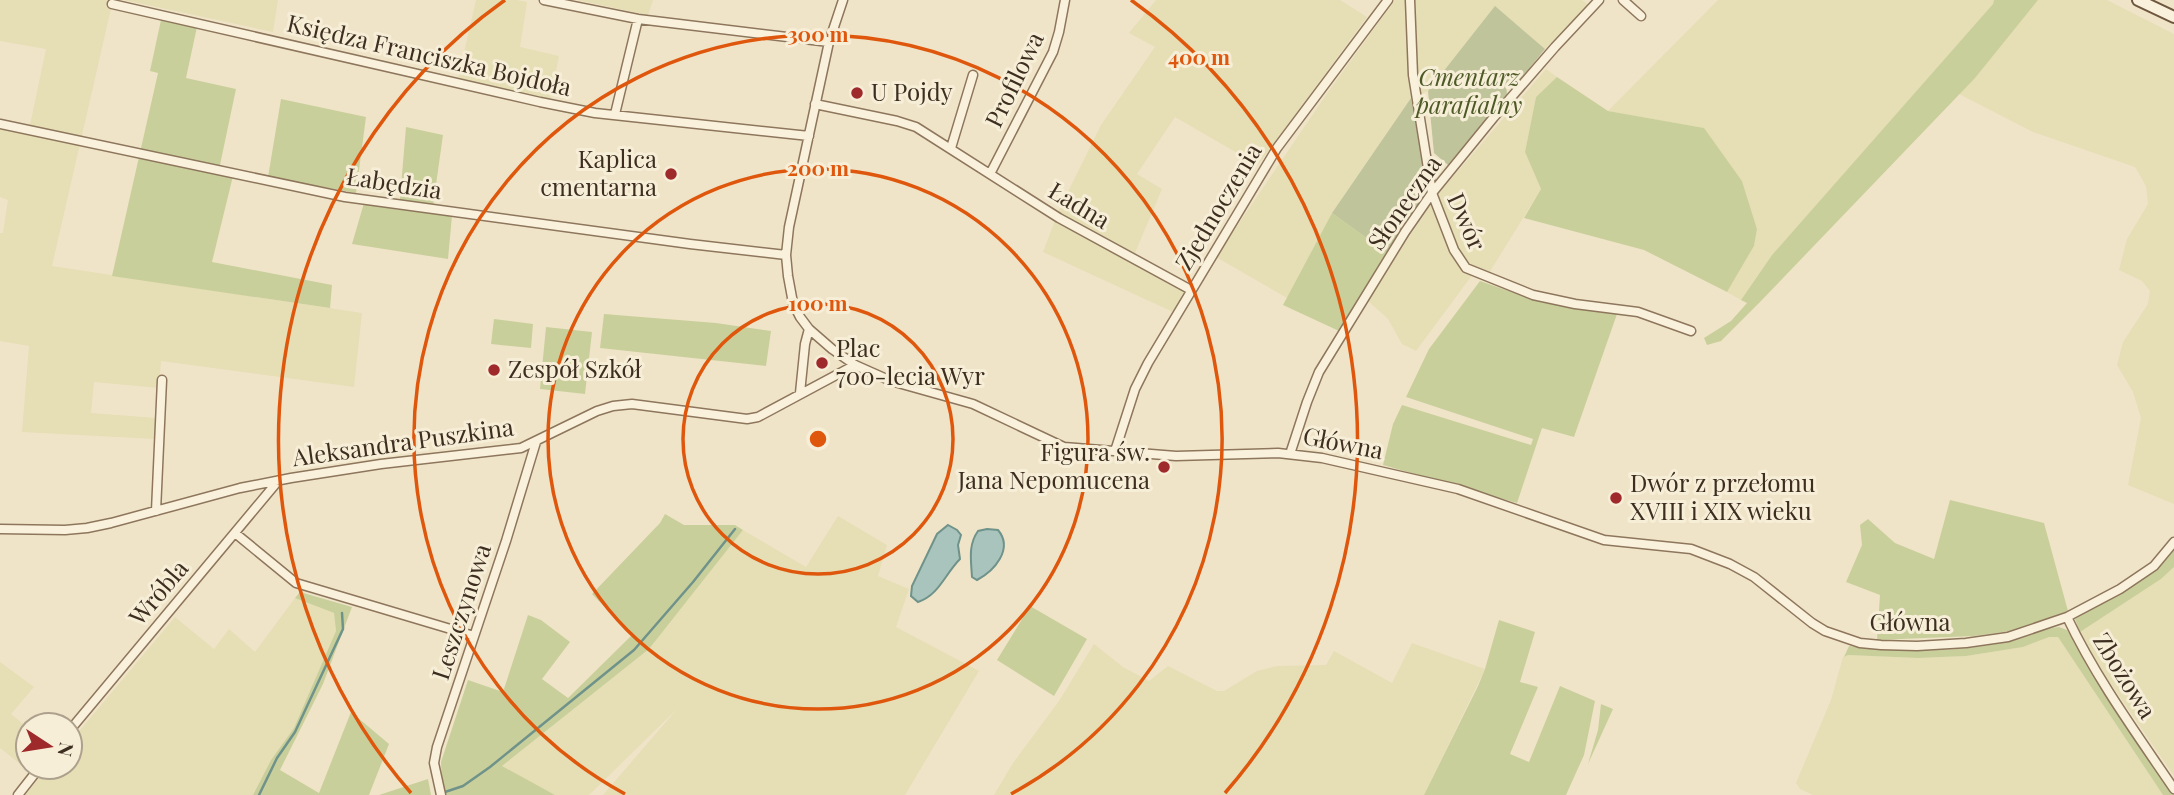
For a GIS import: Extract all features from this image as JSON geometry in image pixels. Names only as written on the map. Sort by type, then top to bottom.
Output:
[{"type":"main road","points":[[2138,0],[2174,17]]},
{"type":"street","points":[[544,0],[638,19],[829,42]]},
{"type":"street","name":"Główna","points":[[843,0],[829,42],[815,104],[789,227],[786,256],[793,303],[809,329],[855,365],[891,381],[973,404],[1064,447],[1176,456],[1290,454],[1322,458],[1458,489],[1604,540],[1691,549],[1730,564],[1754,577],[1825,631],[1860,643],[1917,646],[2008,637],[2067,617],[2120,589],[2154,566],[2174,542]]},
{"type":"street","name":"Profilowa","points":[[990,174],[1053,52],[1065,0]]},
{"type":"street","name":"Zjednoczenia","points":[[1115,451],[1135,389],[1191,290],[1277,148],[1388,0]]},
{"type":"street","name":"Dwór","points":[[1410,0],[1413,75],[1432,193],[1454,250],[1466,268],[1532,295],[1638,312],[1691,331]]},
{"type":"street","points":[[1623,0],[1641,16]]},
{"type":"street","name":"Słoneczna","points":[[1290,454],[1319,372],[1397,243],[1432,193],[1595,1]]},
{"type":"street","name":"Księdza Franciszka Bojdoła","points":[[113,4],[595,113],[809,136]]},
{"type":"street","points":[[615,114],[638,19]]},
{"type":"street","points":[[951,148],[973,75]]},
{"type":"street","name":"Ładna","points":[[815,104],[897,121],[916,128],[1059,218],[1191,290]]},
{"type":"street","name":"Łabędzia","points":[[0,124],[345,197],[786,256]]},
{"type":"street","points":[[800,393],[809,329]]},
{"type":"street","name":"Aleksandra Puszkina","points":[[0,529],[87,528],[240,488],[278,481],[381,464],[522,448],[597,411],[613,406],[632,404],[747,419],[771,412],[800,393],[855,365]]},
{"type":"street","points":[[156,511],[162,380]]},
{"type":"street","name":"Leszczynowa","points":[[441,795],[434,763],[437,747],[536,442]]},
{"type":"street","name":"Wróbla","points":[[84,713],[278,481]]},
{"type":"street","points":[[235,533],[296,583],[474,636]]},
{"type":"street","name":"Zbożowa","points":[[2067,617],[2084,654],[2174,789]]},
{"type":"street","points":[[18,795],[29,781]]},
{"type":"shaded area","points":[[0,0],[113,0],[52,266],[362,313],[354,387],[161,361],[159,388],[94,382],[91,413],[157,418],[155,439],[22,432],[29,346],[0,341],[0,233],[3,233],[8,200],[0,197],[0,120],[30,125],[46,49],[0,41]]},
{"type":"shaded area","points":[[124,0],[278,0],[273,32]]},
{"type":"shaded area","points":[[476,0],[527,2],[520,47],[559,56],[550,100],[458,79]]},
{"type":"shaded area","points":[[577,0],[653,0],[648,15]]},
{"type":"shaded area","points":[[1156,0],[1340,0],[1367,17],[1258,165],[1175,117],[1137,174],[1162,189],[1135,253],[1184,292],[1173,312],[1043,252],[1059,210],[1101,125],[1155,47],[1129,33]]},
{"type":"shaded area","points":[[1395,0],[1582,0],[1589,5],[1545,49],[1495,7],[1428,91],[1411,98],[1332,213],[1287,298],[1216,257],[1328,92]]},
{"type":"shaded area","points":[[1718,0],[1994,0],[1772,255],[1741,300],[1727,292],[1754,246],[1757,229],[1742,181],[1703,128],[1608,111]]},
{"type":"shaded area","points":[[2038,0],[2107,0],[2174,34],[2174,504],[2128,485],[2141,418],[2133,392],[2117,365],[2123,342],[2148,304],[2150,291],[2142,281],[2119,270],[2127,239],[2148,204],[2146,186],[2135,167],[2033,132],[1959,94]]},
{"type":"shaded area","points":[[1546,69],[1557,77],[1536,97],[1525,152],[1541,189],[1489,273],[1476,270],[1416,351],[1402,344],[1388,319],[1367,300],[1438,194]]},
{"type":"shaded area","points":[[838,516],[887,545],[878,576],[909,589],[896,627],[979,671],[905,795],[603,795],[677,709],[589,795],[555,795],[501,767],[649,649],[743,530],[806,567]]},
{"type":"shaded area","points":[[2174,567],[2174,776],[2093,658],[2080,632],[2161,579]]},
{"type":"shaded area","points":[[295,598],[334,613],[336,631],[294,728],[271,760],[253,795],[25,795],[37,781],[84,781],[84,725],[175,617],[214,649],[229,629],[255,652]]},
{"type":"shaded area","points":[[2049,637],[2058,637],[2163,795],[1813,795],[1800,789],[1796,783],[1831,700],[1843,657],[1966,656],[2023,647]]},
{"type":"shaded area","points":[[1412,643],[1485,669],[1424,795],[994,795],[1013,763],[1059,701],[1094,644],[1123,667],[1149,681],[1168,666],[1217,691],[1224,691],[1257,671],[1277,666],[1326,665],[1334,651],[1392,683]]},
{"type":"shaded area","points":[[0,662],[34,687],[11,714],[14,716],[14,759],[0,748]]},
{"type":"green space","points":[[1994,0],[2038,0],[1975,78],[1721,341],[1707,345],[1704,338],[1731,321],[1747,303],[1741,300],[1772,255]]},
{"type":"green space","name":"Cmentarz parafialny","points":[[1495,6],[1545,49],[1519,81],[1512,77],[1506,84],[1507,95],[1448,165],[1434,153],[1428,91]]},
{"type":"green space","points":[[161,20],[197,27],[186,78],[236,89],[220,165],[233,176],[212,262],[332,285],[330,308],[112,276],[158,73],[150,71]]},
{"type":"green space","points":[[1557,77],[1608,111],[1704,128],[1742,181],[1757,229],[1754,246],[1727,292],[1644,250],[1524,218],[1541,189],[1525,152],[1536,97]]},
{"type":"green space","name":"Cmentarz parafialny","points":[[1411,98],[1428,193],[1387,253],[1332,213]]},
{"type":"green space","points":[[281,99],[366,117],[356,193],[268,177]]},
{"type":"green space","points":[[406,127],[443,135],[433,206],[452,216],[448,259],[352,244],[364,203],[399,210]]},
{"type":"green space","points":[[1332,213],[1387,253],[1339,331],[1283,305]]},
{"type":"green space","points":[[1480,281],[1540,302],[1617,314],[1574,437],[1542,428],[1517,503],[1383,465],[1393,424],[1402,405],[1531,445],[1533,439],[1406,397],[1429,349]]},
{"type":"green space","points":[[604,314],[716,323],[771,331],[766,366],[600,348]]},
{"type":"green space","points":[[494,319],[533,324],[531,348],[491,344]]},
{"type":"green space","points":[[546,327],[592,332],[585,394],[540,389]]},
{"type":"green space","points":[[1950,500],[2044,523],[2068,611],[2010,631],[1974,636],[1877,640],[1880,595],[1846,582],[1862,545],[1860,525],[1868,519],[1895,543],[1934,559]]},
{"type":"green space","points":[[665,514],[684,525],[735,525],[743,530],[649,649],[502,766],[555,795],[446,795],[442,787],[441,762],[468,680],[503,692],[528,615],[541,620],[570,642],[542,679],[568,698],[632,635],[592,594],[660,523]]},
{"type":"green space","points":[[2174,549],[2174,567],[2161,579],[2080,632],[2075,619],[2157,569]]},
{"type":"green space","points":[[300,592],[352,607],[323,684],[280,770],[319,793],[351,712],[389,744],[369,795],[253,795],[271,760],[294,728],[336,631],[334,613],[295,598]]},
{"type":"green space","points":[[1030,606],[1087,639],[1054,696],[997,660]]},
{"type":"green space","points":[[1499,620],[1535,632],[1520,682],[1538,687],[1510,754],[1529,762],[1560,686],[1595,701],[1584,755],[1566,795],[1424,795],[1478,686]]},
{"type":"green space","points":[[2059,627],[2067,630],[2174,795],[2163,795],[2058,637],[2049,637],[2023,647],[1966,656],[1844,657],[1849,646],[1948,650],[2007,642]]},
{"type":"green space","points":[[1601,704],[1613,709],[1588,764],[1598,730]]},
{"type":"green space","points":[[428,779],[431,795],[379,795]]},
{"type":"water","points":[[948,525],[961,535],[958,545],[960,559],[937,589],[918,602],[911,596],[912,586],[937,534]]},
{"type":"water","points":[[998,530],[1004,545],[1003,552],[990,571],[977,580],[972,577],[971,547],[978,531]]},
{"type":"waterway","points":[[445,792],[463,786],[490,767],[634,650],[735,529]]},
{"type":"waterway","points":[[259,795],[277,758],[295,732],[343,629],[342,613]]},
{"type":"place","name":"U Pojdy","points":[[857,93]]},
{"type":"place","name":"Kaplica cmentarna","points":[[671,174]]},
{"type":"place","name":"Plac 700-lecia Wyr","points":[[822,363]]},
{"type":"place","name":"Zespół Szkół","points":[[494,370]]},
{"type":"place","name":"Figura św. Jana Nepomucena","points":[[1164,467]]},
{"type":"place","name":"Dwór z przełomu XVIII i XIX wieku","points":[[1616,498]]}]
